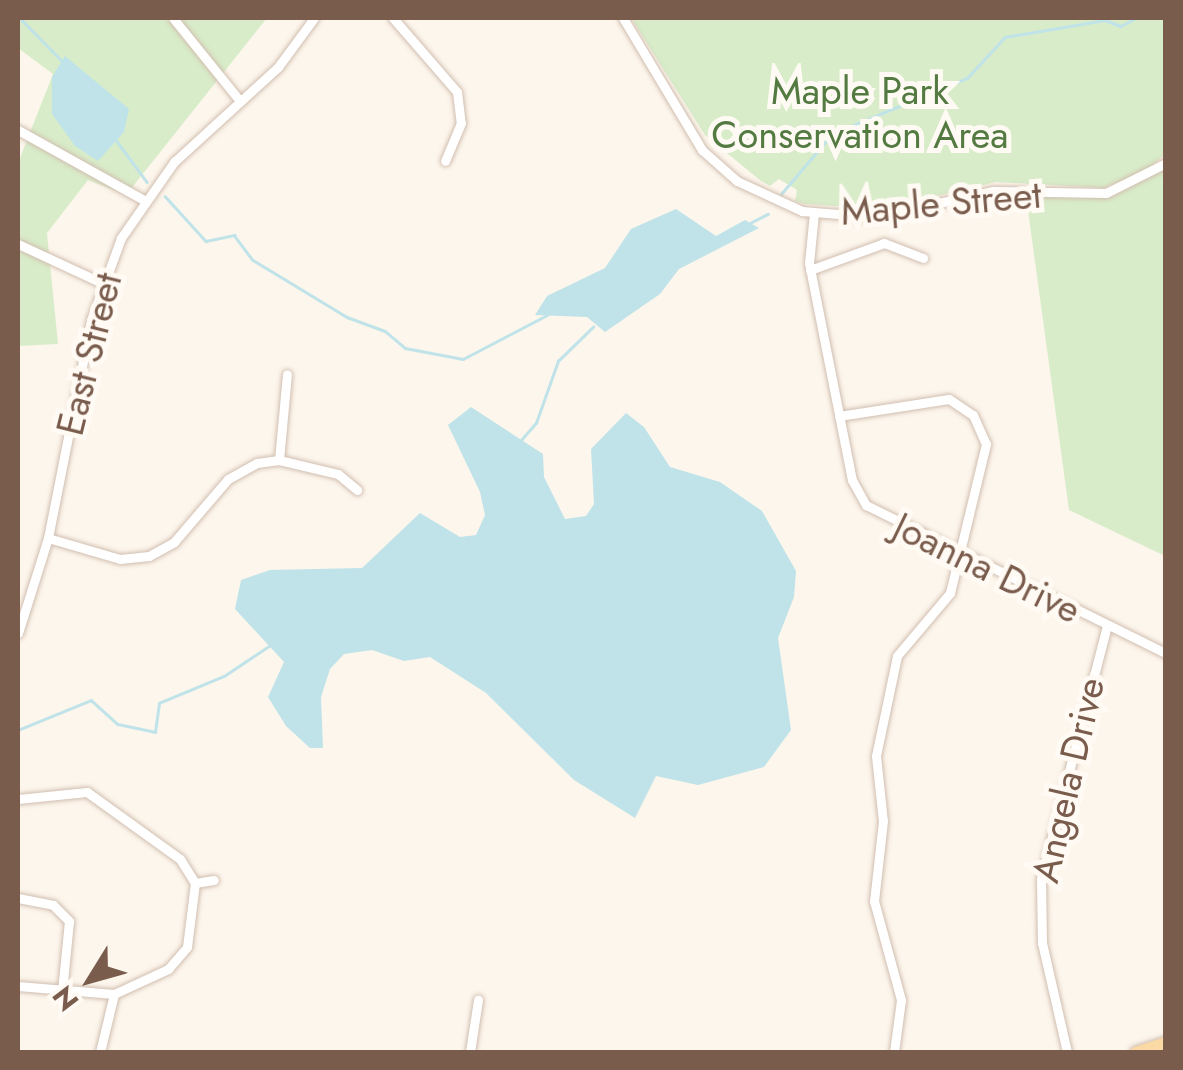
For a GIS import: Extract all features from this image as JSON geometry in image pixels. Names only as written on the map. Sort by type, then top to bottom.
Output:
[{"type":"main road","points":[[1135,1052],[1166,1042]]},
{"type":"street","points":[[173,18],[240,101]]},
{"type":"street","name":"East Street","points":[[18,633],[48,538],[102,282],[144,200],[228,111],[286,60],[314,18]]},
{"type":"street","points":[[393,18],[457,92],[461,123],[446,161]]},
{"type":"street","name":"Maple Street","points":[[623,18],[702,150],[764,196],[814,213],[875,216],[992,191],[1106,194],[1166,163]]},
{"type":"street","points":[[18,130],[144,200]]},
{"type":"street","name":"Joanna Drive","points":[[814,213],[810,270],[852,480],[866,505],[960,556],[1166,654]]},
{"type":"street","points":[[810,270],[884,243],[923,258]]},
{"type":"street","points":[[18,244],[102,282]]},
{"type":"street","points":[[279,460],[287,374]]},
{"type":"street","points":[[839,416],[925,398],[956,402],[985,437],[984,471],[946,601],[898,656],[876,756],[883,822],[874,901],[902,1007],[894,1052]]},
{"type":"street","points":[[48,538],[120,559],[149,556],[174,542],[240,470],[279,460],[338,474],[357,490]]},
{"type":"street","name":"Angela Drive","points":[[1067,1052],[1042,943],[1041,879],[1107,626]]},
{"type":"street","points":[[18,799],[86,792],[180,859],[195,883],[192,935],[175,963],[114,994],[18,986]]},
{"type":"street","points":[[195,883],[214,880]]},
{"type":"street","points":[[18,898],[53,904],[69,921],[62,991]]},
{"type":"street","points":[[100,1052],[114,994]]},
{"type":"street","points":[[470,1052],[478,1000]]},
{"type":"green space","points":[[18,18],[267,18],[126,195],[88,180],[47,233],[58,344],[18,346],[18,163],[53,74],[18,48]]},
{"type":"green space","name":"Maple Park Conservation Area","points":[[631,18],[1165,18],[1165,154],[1145,172],[1103,188],[996,182],[882,209],[805,204],[795,201],[797,190],[779,179],[770,186],[761,181],[705,135]]},
{"type":"green space","name":"Maple Park Conservation Area","points":[[1165,167],[1165,556],[1069,510],[1026,196],[1112,197]]},
{"type":"water","points":[[65,56],[129,109],[124,132],[98,161],[75,146],[52,114],[52,77]]},
{"type":"water","points":[[676,209],[716,236],[745,220],[759,228],[679,269],[660,294],[605,332],[587,317],[535,315],[547,296],[605,268],[631,229]]},
{"type":"water","points":[[471,407],[543,454],[544,477],[565,519],[586,516],[594,504],[591,449],[626,413],[644,427],[670,467],[720,482],[762,511],[796,571],[794,597],[778,638],[791,730],[764,767],[698,785],[656,776],[635,818],[574,780],[486,693],[430,657],[404,661],[372,650],[344,654],[330,669],[321,697],[323,748],[310,748],[286,726],[268,697],[284,662],[235,609],[241,580],[270,570],[362,568],[420,513],[460,537],[476,535],[485,515],[480,492],[448,425]]},
{"type":"waterway","points":[[20,18],[64,63]]},
{"type":"waterway","points":[[781,194],[832,134],[967,78],[1005,37],[1105,20],[1121,26],[1136,18]]},
{"type":"waterway","points":[[116,140],[147,182]]},
{"type":"waterway","points":[[165,196],[206,241],[234,235],[253,260],[347,317],[385,331],[405,348],[463,359],[547,315]]},
{"type":"waterway","points":[[750,223],[768,214]]},
{"type":"waterway","points":[[521,440],[536,423],[558,361],[593,327]]},
{"type":"waterway","points":[[18,730],[91,700],[118,724],[155,732],[159,703],[224,676],[269,646]]}]
